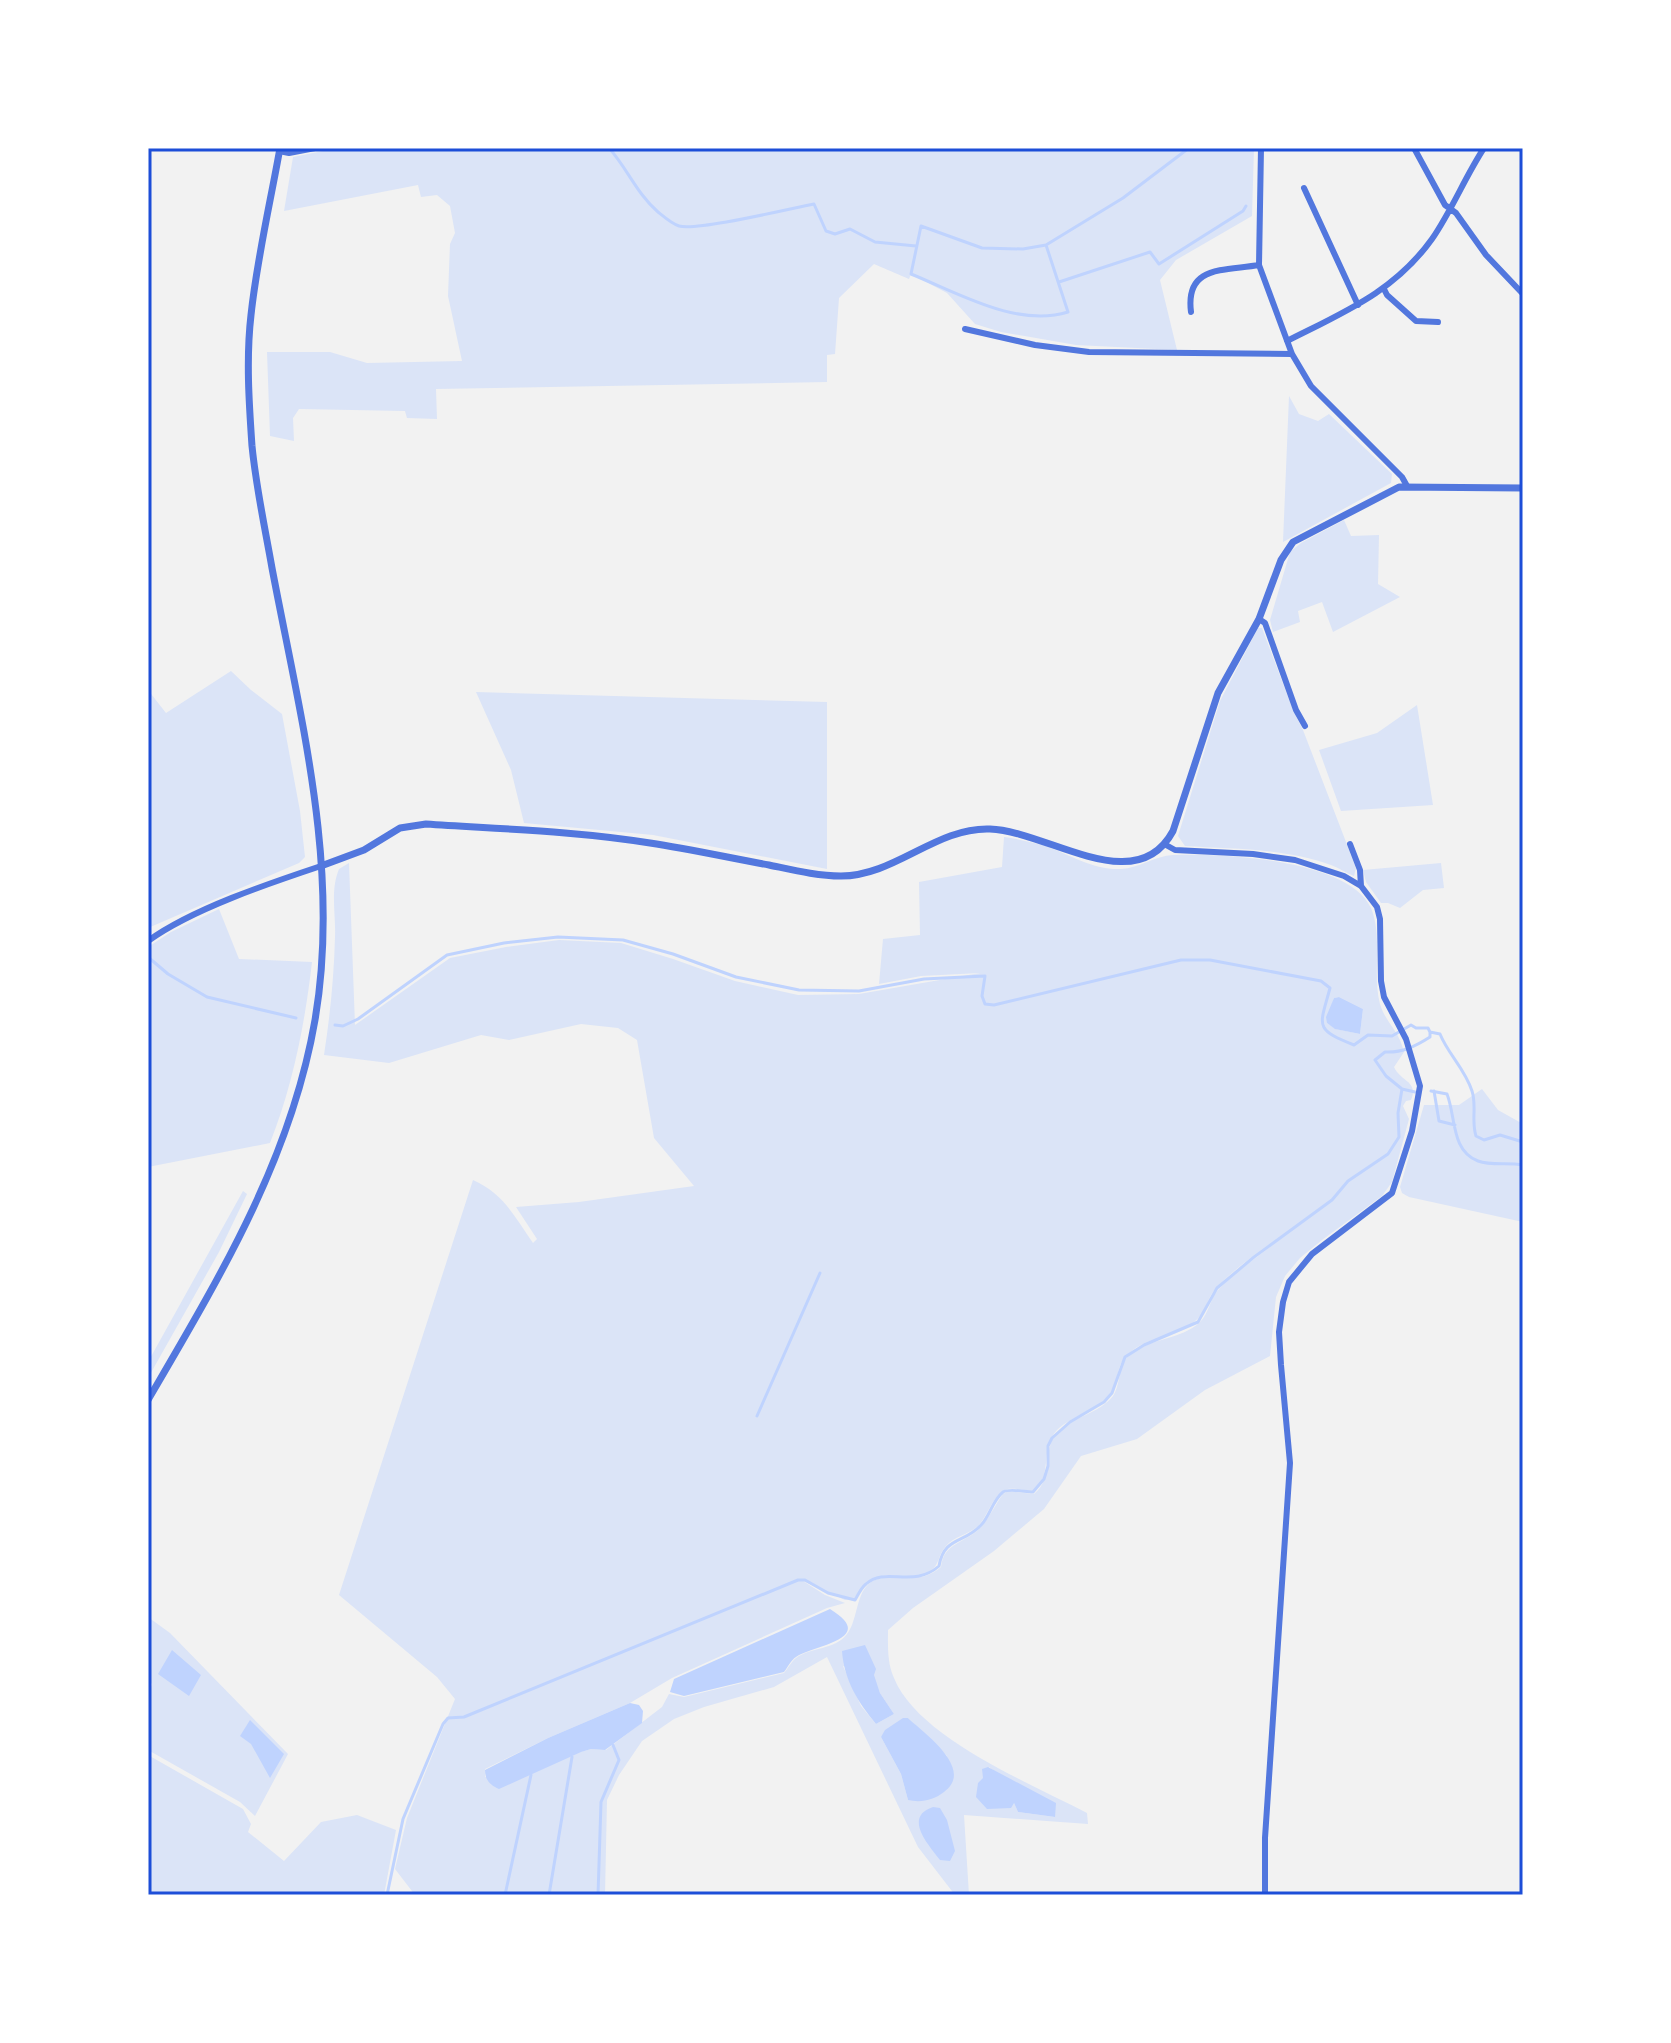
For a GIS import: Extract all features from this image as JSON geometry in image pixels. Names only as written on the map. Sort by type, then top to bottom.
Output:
[{"type":"street","points":[[148,1400],[261,1195],[289,1123],[305,1067],[320,977],[323,916],[317,813],[261,506],[252,447],[249,376],[251,318],[280,149],[289,153],[315,148]]},
{"type":"street","points":[[1261,148],[1259,265],[1292,354],[1311,386],[1402,477],[1407,486]]},
{"type":"street","points":[[1414,148],[1445,205],[1523,294]]},
{"type":"street","points":[[1287,341],[1358,305],[1406,271],[1432,238],[1484,148]]},
{"type":"street","points":[[1304,188],[1358,305]]},
{"type":"street","points":[[1191,312],[1194,281],[1203,275],[1259,265]]},
{"type":"street","points":[[1384,289],[1416,321],[1438,322]]},
{"type":"street","points":[[965,329],[1035,345],[1089,352],[1292,354]]},
{"type":"street","points":[[148,941],[173,925],[233,899],[364,850],[400,828],[426,824],[647,842],[838,876],[882,867],[945,837],[979,830],[1018,832],[1109,863],[1138,859],[1166,845],[1173,831],[1218,693],[1259,619],[1281,560],[1293,542],[1384,492],[1407,486],[1523,488]]},
{"type":"street","points":[[1259,619],[1265,623],[1296,710],[1305,726]]},
{"type":"street","points":[[1350,844],[1360,870],[1361,886]]},
{"type":"street","points":[[1166,845],[1175,850],[1253,854],[1295,860],[1336,873],[1361,886],[1377,907],[1381,981],[1386,1006],[1404,1033],[1420,1095],[1392,1193],[1312,1254],[1289,1282],[1283,1302],[1279,1332],[1290,1463],[1265,1838],[1265,1895]]},
{"type":"shaded area","points":[[338,148],[1254,148],[1252,216],[1176,260],[1160,280],[1177,350],[1076,345],[1001,332],[975,324],[947,293],[911,274],[909,279],[874,264],[839,298],[835,354],[827,355],[827,382],[436,389],[437,419],[407,418],[405,411],[299,409],[293,418],[294,441],[270,436],[267,352],[330,352],[367,363],[462,361],[448,296],[450,244],[455,233],[450,206],[437,195],[421,197],[418,185],[284,211],[293,157]]},
{"type":"shaded area","points":[[1289,396],[1299,414],[1318,421],[1329,414],[1392,474],[1391,483],[1283,542]]},
{"type":"shaded area","points":[[1344,520],[1351,536],[1379,535],[1378,584],[1400,597],[1333,632],[1322,602],[1298,611],[1300,622],[1273,632],[1270,620],[1290,552]]},
{"type":"shaded area","points":[[1258,628],[1262,628],[1303,730],[1356,868],[1354,876],[1331,865],[1296,855],[1185,846],[1178,836],[1220,701]]},
{"type":"shaded area","points":[[231,671],[282,714],[305,857],[299,863],[148,928],[148,690],[166,713]]},
{"type":"shaded area","points":[[476,692],[827,702],[827,869],[653,835],[524,823],[511,770]]},
{"type":"shaded area","points":[[1417,705],[1433,805],[1341,811],[1319,750],[1377,733]]},
{"type":"shaded area","points":[[1004,837],[1046,846],[1091,865],[1111,869],[1128,868],[1173,855],[1221,856],[1281,862],[1337,879],[1358,892],[1371,908],[1375,919],[1380,1004],[1404,1052],[1394,1067],[1413,1089],[1411,1100],[1403,1106],[1409,1119],[1392,1182],[1382,1196],[1300,1258],[1285,1276],[1276,1297],[1270,1356],[1205,1390],[1137,1439],[1081,1456],[1044,1509],[994,1551],[913,1608],[888,1630],[889,1660],[894,1678],[907,1700],[927,1720],[979,1757],[1087,1813],[1088,1824],[964,1815],[969,1895],[955,1895],[918,1847],[827,1657],[774,1687],[674,1719],[642,1741],[619,1775],[607,1800],[605,1895],[415,1895],[395,1869],[407,1818],[455,1699],[437,1677],[339,1595],[473,1180],[501,1199],[533,1243],[537,1239],[516,1207],[579,1202],[694,1186],[654,1138],[637,1040],[618,1028],[581,1024],[509,1040],[481,1035],[389,1063],[324,1055],[334,967],[334,903],[339,869],[349,863],[355,1025],[450,958],[559,940],[621,943],[735,981],[798,995],[859,994],[980,973],[921,976],[879,984],[883,939],[920,935],[919,882],[1002,867]],"holes":[[[1339,997],[1363,1009],[1360,1034],[1336,1029],[1327,1023],[1334,998]],[[1270,1244],[1218,1290],[1200,1322],[1128,1356],[1113,1396],[1101,1407],[1063,1428],[1052,1440],[1044,1480],[1034,1494],[1008,1491],[1003,1494],[981,1527],[951,1547],[941,1567],[932,1573],[915,1578],[884,1577],[869,1584],[861,1597],[851,1628],[842,1639],[802,1654],[784,1673],[684,1697],[669,1694],[662,1707],[606,1750],[591,1749],[485,1777],[485,1769],[630,1703],[672,1678],[827,1608],[845,1603],[803,1581],[845,1600],[854,1599],[873,1579],[882,1576],[919,1576],[930,1571],[936,1566],[943,1549],[978,1526],[1003,1491],[1013,1489],[1033,1491],[1039,1485],[1052,1437],[1063,1425],[1107,1398],[1127,1355],[1140,1345],[1180,1331],[1194,1322],[1217,1287]],[[843,1666],[873,1675],[894,1714],[876,1724],[861,1706]],[[908,1718],[947,1756],[908,1800],[901,1774],[881,1737]],[[989,1767],[1055,1817],[1018,1812],[1014,1803],[983,1778]]]},
{"type":"shaded area","points":[[1441,863],[1444,888],[1423,890],[1400,908],[1381,903],[1366,882],[1363,870]]},
{"type":"shaded area","points":[[219,909],[239,959],[312,962],[292,1076],[270,1143],[148,1167],[148,947]]},
{"type":"shaded area","points":[[1482,1089],[1498,1110],[1523,1124],[1523,1222],[1409,1197],[1402,1193],[1400,1187],[1424,1105],[1459,1105]]},
{"type":"shaded area","points":[[243,1191],[247,1194],[219,1252],[148,1378],[148,1362]]},
{"type":"shaded area","points":[[148,1617],[170,1633],[288,1754],[255,1816],[240,1802],[148,1750],[148,1698],[152,1684],[148,1681]]},
{"type":"shaded area","points":[[148,1755],[243,1809],[251,1824],[248,1832],[284,1861],[321,1822],[357,1815],[396,1830],[384,1895],[148,1895]]},
{"type":"water","points":[[1339,997],[1363,1009],[1360,1034],[1335,1029],[1327,1023],[1326,1017],[1334,998]]},
{"type":"water","points":[[830,1609],[843,1619],[848,1627],[846,1634],[796,1657],[784,1672],[684,1696],[670,1692],[674,1679]]},
{"type":"water","points":[[865,1645],[876,1669],[874,1675],[880,1693],[894,1714],[876,1724],[853,1690],[843,1662],[842,1651]]},
{"type":"water","points":[[172,1650],[201,1675],[189,1696],[158,1674]]},
{"type":"water","points":[[630,1703],[639,1705],[643,1711],[642,1723],[605,1750],[581,1752],[499,1789],[487,1779],[485,1770],[548,1738]]},
{"type":"water","points":[[908,1718],[925,1733],[951,1763],[954,1773],[952,1783],[932,1799],[908,1800],[901,1774],[881,1737],[885,1730]]},
{"type":"water","points":[[250,1720],[284,1754],[270,1778],[251,1744],[240,1736]]},
{"type":"water","points":[[988,1767],[1056,1803],[1055,1817],[1018,1812],[1014,1803],[1011,1808],[987,1809],[976,1797],[978,1783],[983,1778],[982,1769]]},
{"type":"water","points":[[933,1807],[940,1808],[947,1820],[955,1851],[950,1861],[940,1860],[921,1831],[920,1817]]},
{"type":"waterway","points":[[609,148],[651,205],[679,226],[723,223],[814,204],[826,231],[835,234],[850,229],[875,242],[916,246]]},
{"type":"waterway","points":[[1046,245],[1068,312],[1049,316],[1008,312],[968,299],[911,274],[921,226],[982,248],[1023,249],[1046,245],[1123,198],[1189,148]]},
{"type":"waterway","points":[[1059,282],[1150,252],[1159,264],[1243,211],[1246,206]]},
{"type":"waterway","points":[[335,1025],[343,1026],[358,1019],[447,955],[504,943],[558,937],[623,940],[736,977],[799,990],[859,991],[924,979],[985,976],[982,996],[985,1004],[994,1005],[1181,960],[1210,960],[1321,981],[1330,988],[1323,1025],[1332,1035],[1354,1045],[1368,1035],[1392,1036],[1411,1025],[1440,1034],[1472,1091],[1476,1136],[1484,1140],[1500,1135],[1523,1142]]},
{"type":"waterway","points":[[148,957],[168,974],[207,997],[296,1018]]},
{"type":"waterway","points":[[1402,1089],[1386,1076],[1375,1060],[1385,1052],[1403,1050],[1419,1043],[1430,1037],[1430,1032]]},
{"type":"waterway","points":[[387,1895],[403,1819],[448,1718],[464,1717],[798,1580],[855,1600],[864,1586],[874,1579],[929,1573],[939,1566],[950,1545],[982,1524],[1003,1492],[1033,1492],[1044,1479],[1052,1438],[1070,1422],[1104,1402],[1112,1393],[1125,1357],[1144,1345],[1198,1322],[1217,1288],[1332,1200],[1348,1181],[1388,1154],[1399,1137],[1398,1113],[1402,1089],[1415,1092]]},
{"type":"waterway","points":[[1431,1091],[1447,1094],[1459,1141],[1469,1156],[1483,1162],[1523,1165]]},
{"type":"waterway","points":[[1434,1091],[1439,1121],[1455,1125]]},
{"type":"waterway","points":[[757,1416],[820,1273]]},
{"type":"waterway","points":[[598,1895],[601,1802],[619,1760],[613,1745]]},
{"type":"waterway","points":[[549,1895],[572,1757]]},
{"type":"waterway","points":[[505,1895],[531,1775]]}]
